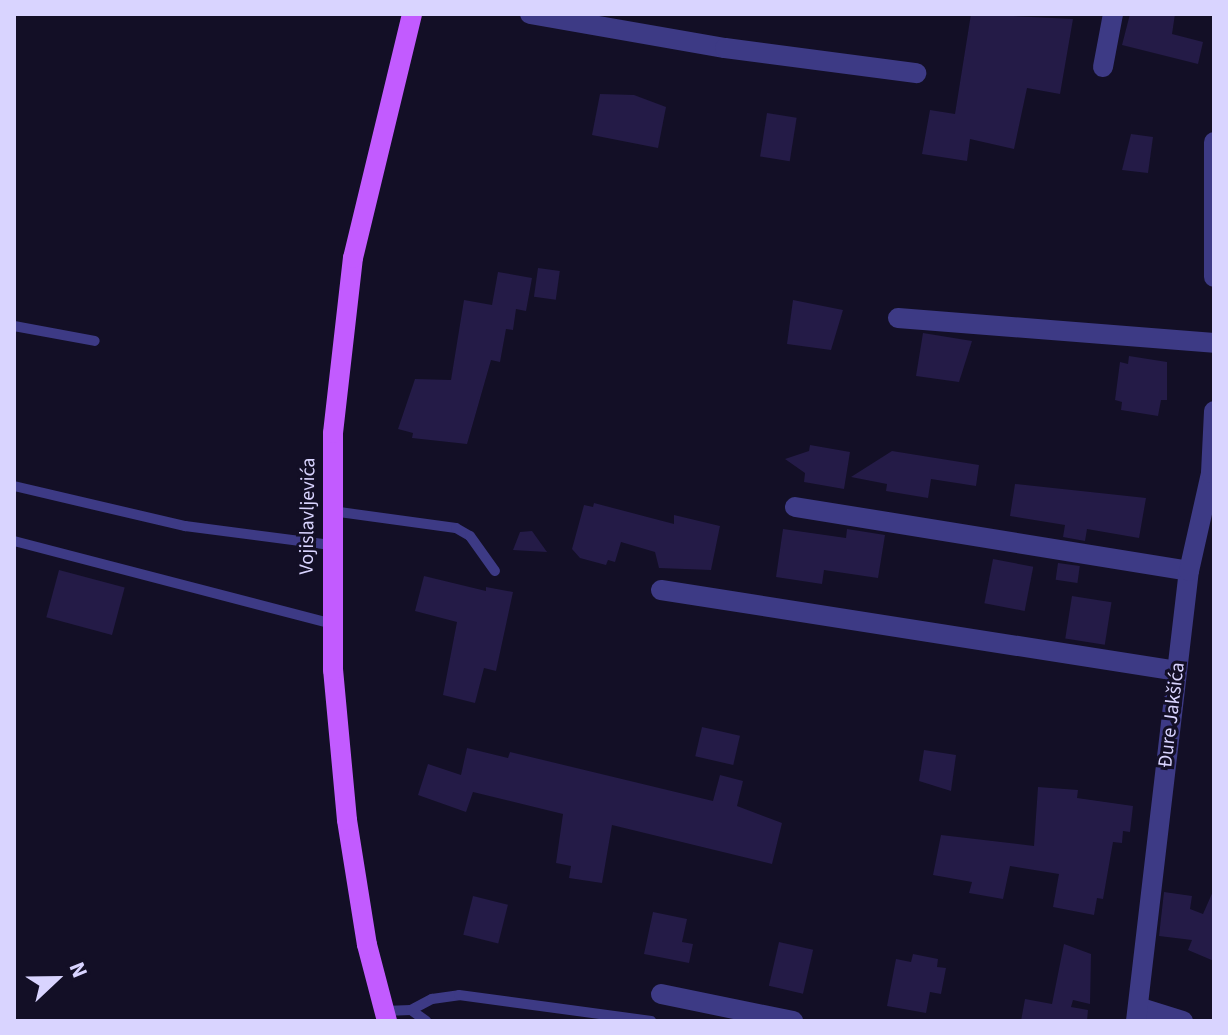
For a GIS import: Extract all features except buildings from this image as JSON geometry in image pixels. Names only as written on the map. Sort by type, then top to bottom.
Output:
[{"type":"main road","name":"Vojislavljevića","points":[[386,1016],[347,820],[332,624],[333,433],[353,258],[412,14]]},
{"type":"street","points":[[530,14],[725,48],[916,73]]},
{"type":"street","points":[[1103,67],[1113,14]]},
{"type":"street","points":[[1214,142],[1214,277]]},
{"type":"street","points":[[898,318],[1214,343]]},
{"type":"street","name":"Đure Jakšića","points":[[1137,1014],[1189,571],[1211,473],[1214,411]]},
{"type":"street","points":[[795,507],[1189,571]]},
{"type":"street","points":[[661,590],[1177,671]]},
{"type":"street","points":[[661,994],[793,1021]]},
{"type":"street","points":[[1137,1014],[1183,1021]]},
{"type":"lane","points":[[14,326],[95,341]]},
{"type":"lane","points":[[14,486],[185,526],[331,545]]},
{"type":"lane","points":[[332,511],[456,528],[470,536],[495,571]]},
{"type":"lane","points":[[14,541],[332,624]]},
{"type":"lane","points":[[386,1016],[411,1010],[432,999],[459,995],[651,1021]]},
{"type":"lane","points":[[411,1010],[426,1021]]}]
